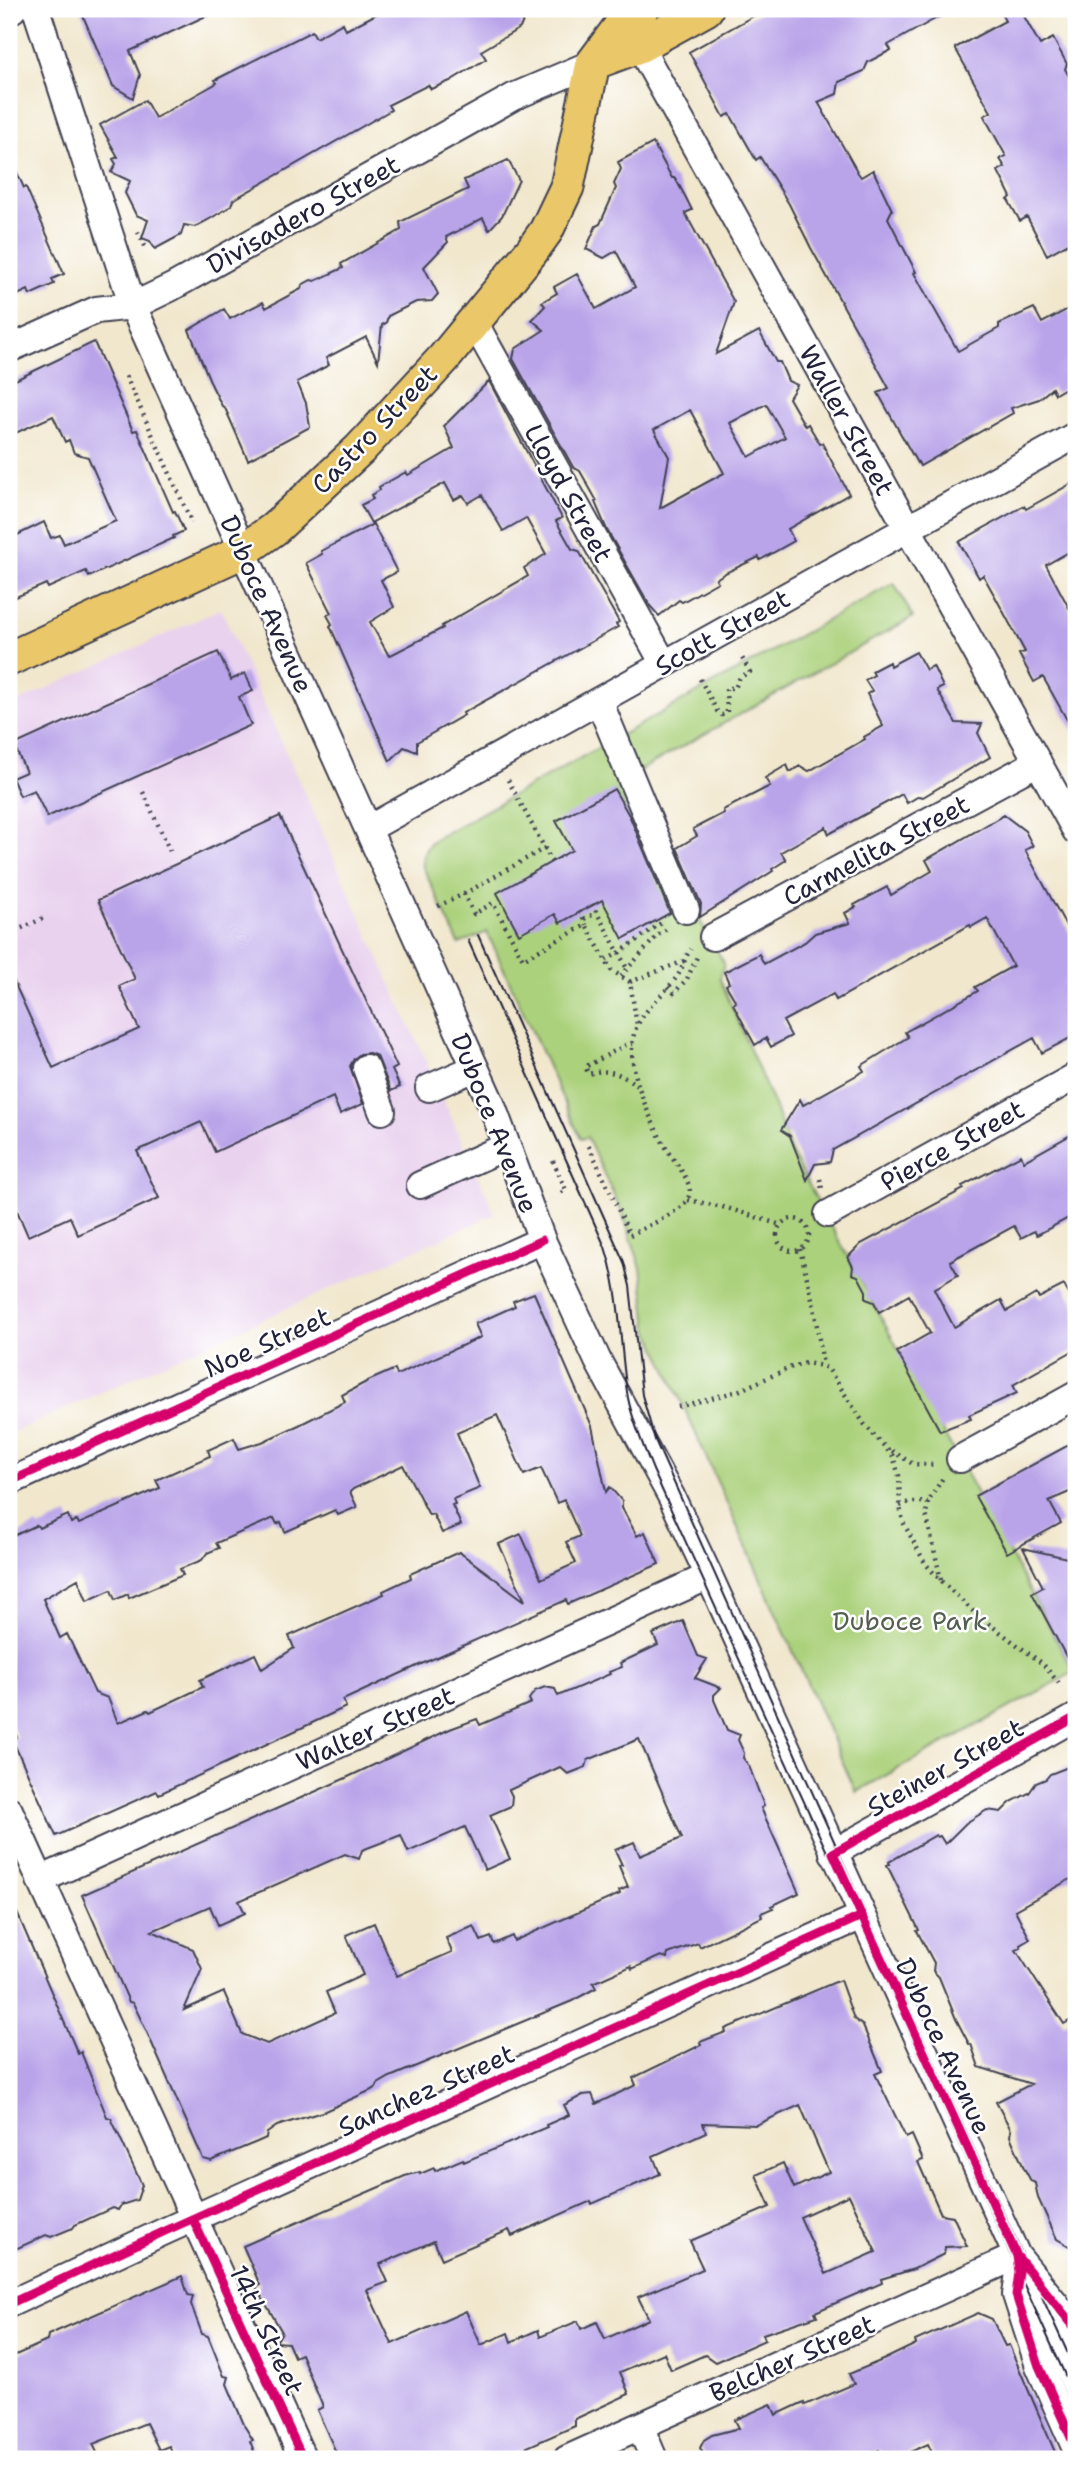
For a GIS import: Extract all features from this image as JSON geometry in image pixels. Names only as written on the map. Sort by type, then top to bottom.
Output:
[{"type":"main road","points":[[593,63],[631,21],[706,9]]},
{"type":"main road","name":"Castro Street","points":[[9,659],[243,551],[274,528],[360,449],[474,322],[531,252],[558,209],[573,164],[593,63]]},
{"type":"street","name":"Duboce Avenue","points":[[36,9],[133,306],[475,1068],[542,1240],[598,1361],[671,1496],[709,1576],[1017,2256],[1076,2329]]},
{"type":"street","name":"Waller Street","points":[[631,21],[1076,831]]},
{"type":"street","name":"Divisadero Street","points":[[9,349],[96,310],[133,306],[172,288],[513,97],[593,63]]},
{"type":"street","name":"Lloyd Street","points":[[474,322],[664,664]]},
{"type":"street","name":"Scott Street","points":[[368,830],[1076,435]]},
{"type":"street","points":[[599,701],[679,916]]},
{"type":"street","name":"Carmelita Street","points":[[707,941],[1038,762]]},
{"type":"street","points":[[366,1068],[382,1111]]},
{"type":"street","points":[[429,1088],[475,1068]]},
{"type":"street","name":"Pierce Street","points":[[828,1214],[1076,1076]]},
{"type":"street","points":[[420,1185],[507,1146]]},
{"type":"street","name":"Noe Street","points":[[9,1482],[542,1240]]},
{"type":"street","points":[[960,1459],[1076,1395]]},
{"type":"street","name":"Walter Street","points":[[40,1880],[709,1576]]},
{"type":"street","name":"Steiner Street","points":[[833,1853],[1076,1717]]},
{"type":"street","name":"14th Street","points":[[9,1810],[303,2459]]},
{"type":"street","name":"Sanchez Street","points":[[9,2304],[862,1916]]},
{"type":"street","name":"Duboce Avenue","points":[[1017,2256],[1019,2272],[1016,2295],[1039,2366],[1076,2449]]},
{"type":"street","points":[[1017,2256],[1076,2385]]},
{"type":"street","name":"Belcher Street","points":[[567,2459],[1017,2256]]},
{"type":"street","points":[[639,2427],[654,2459]]},
{"type":"path","points":[[125,376],[192,523]]},
{"type":"path","points":[[701,679],[717,711],[722,715],[727,713],[726,688],[735,688],[740,677],[750,672],[741,656]]},
{"type":"path","points":[[508,780],[552,862]]},
{"type":"path","points":[[143,792],[170,851]]},
{"type":"path","points":[[438,906],[545,848]]},
{"type":"path","points":[[464,894],[474,914],[493,903],[523,959],[585,922],[592,915]]},
{"type":"path","points":[[592,904],[627,969]]},
{"type":"path","points":[[580,911],[611,970],[630,982],[637,1026]]},
{"type":"path","points":[[606,960],[654,926],[679,916]]},
{"type":"path","points":[[621,976],[658,934],[679,916]]},
{"type":"path","points":[[9,934],[46,917]]},
{"type":"path","points":[[589,1146],[630,1235],[680,1208],[688,1200],[690,1194],[687,1182],[656,1129],[640,1087],[632,1044],[637,1026],[668,987],[678,976],[691,949],[707,941],[718,945],[695,959],[687,979],[674,993],[668,987]]},
{"type":"path","points":[[630,982],[684,961]]},
{"type":"path","points":[[632,1044],[585,1068],[589,1074],[604,1071],[621,1074],[640,1087]]},
{"type":"path","points":[[553,1161],[566,1190],[560,1192]]},
{"type":"path","points":[[688,1200],[727,1208],[781,1226]]},
{"type":"path","points":[[793,1219],[798,1219],[807,1226],[810,1237],[800,1249],[790,1250],[782,1245],[778,1236],[781,1226],[793,1219]]},
{"type":"path","points":[[800,1249],[814,1307],[823,1366]]},
{"type":"path","points":[[678,1407],[738,1391],[806,1363],[823,1366],[836,1378],[851,1406],[893,1456],[897,1466],[903,1522],[917,1550],[941,1581],[977,1615],[1043,1664],[1062,1687]]},
{"type":"path","points":[[883,1444],[913,1464],[928,1466],[960,1459]]},
{"type":"path","points":[[941,1581],[928,1527],[928,1502],[935,1488],[960,1459]]},
{"type":"path","points":[[900,1506],[909,1502],[928,1502]]},
{"type":"shaded area","points":[[221,609],[495,1214],[9,1434],[9,706]]},
{"type":"green space","name":"Duboce Park","points":[[894,583],[913,617],[639,771],[699,919],[724,963],[720,979],[792,1154],[1074,1672],[856,1792],[648,1327],[641,1268],[624,1217],[587,1137],[581,1139],[487,932],[459,944],[423,862],[425,852],[435,839]]},
{"type":"building","points":[[80,9],[221,9],[130,51],[140,75],[133,98],[113,86]]},
{"type":"building","points":[[392,9],[528,9],[520,28],[481,51],[486,59],[450,81],[431,89],[428,85],[388,105],[391,110],[233,200],[231,206],[208,220],[195,227],[184,225],[181,235],[155,249],[150,241],[142,238],[148,220],[136,215],[125,193],[130,181],[111,172],[116,164],[113,159],[118,157],[100,125],[145,100],[155,118],[217,83],[215,80],[312,31],[316,38],[343,23],[346,30],[384,10],[385,13]]},
{"type":"building","points":[[766,9],[953,9],[888,45],[891,50],[868,62],[864,71],[839,82],[837,94],[818,102],[861,177],[873,170],[892,210],[888,218],[916,272],[914,273],[958,351],[999,328],[999,324],[1034,308],[1042,323],[1068,309],[1076,325],[1076,382],[1055,394],[1052,388],[1039,399],[1011,408],[1013,413],[920,466],[917,463],[878,393],[889,388],[789,204],[760,157],[756,160],[730,114],[724,117],[689,52]]},
{"type":"building","points":[[999,9],[1020,9],[1040,45],[1053,38],[1076,89],[1076,239],[1047,255],[1027,217],[1020,221],[1008,200],[1011,197],[998,171],[1005,167],[1000,159],[1006,156],[984,116],[991,112],[955,48],[1005,21]]},
{"type":"building","points":[[653,143],[685,196],[692,210],[685,213],[734,302],[716,354],[759,331],[776,362],[780,362],[788,381],[797,385],[789,398],[805,426],[808,424],[820,444],[822,443],[849,494],[788,529],[794,541],[760,560],[759,557],[725,573],[716,579],[718,582],[682,602],[679,600],[659,616],[650,606],[607,530],[595,502],[597,501],[580,471],[573,467],[513,359],[515,349],[544,330],[532,320],[545,306],[542,302],[557,293],[554,287],[577,274],[596,309],[635,287],[616,251],[604,258],[586,249],[616,188],[614,184],[621,169],[618,162]],"holes":[[[766,404],[785,437],[749,457],[730,423]],[[690,410],[724,473],[660,508],[669,457],[654,430]]]},
{"type":"building","points":[[9,155],[64,274],[52,279],[54,284],[30,295],[28,290],[9,299]]},
{"type":"building","points":[[508,160],[519,180],[502,216],[489,230],[483,218],[446,237],[448,242],[424,267],[438,294],[432,301],[416,302],[388,316],[386,323],[382,325],[378,362],[366,337],[326,358],[329,365],[297,382],[306,403],[310,427],[248,460],[212,386],[189,330],[224,309],[230,319],[263,302],[266,308],[301,289],[302,285],[311,280],[315,281],[343,268],[341,264],[401,230],[400,222],[468,189],[464,180]]},
{"type":"building","points":[[94,342],[133,431],[137,430],[184,531],[89,577],[86,571],[48,588],[46,584],[9,600],[9,539],[44,522],[51,538],[60,535],[64,544],[116,521],[88,457],[74,453],[69,440],[65,442],[53,416],[9,436],[9,383]]},
{"type":"building","points":[[489,381],[562,518],[556,521],[572,549],[579,551],[619,622],[616,624],[618,627],[463,713],[464,715],[417,742],[417,752],[404,747],[390,761],[330,626],[332,624],[327,615],[331,613],[306,563],[322,554],[321,551],[373,524],[397,572],[381,580],[394,607],[370,622],[389,656],[443,628],[442,626],[528,576],[524,568],[546,554],[526,518],[503,531],[482,495],[468,503],[463,495],[454,500],[445,483],[371,523],[361,505],[373,499],[371,495],[380,490],[379,487],[406,472],[408,475],[454,448],[444,426]]},
{"type":"building","points":[[1076,481],[1076,548],[1046,565],[1076,621],[1076,736],[1043,677],[1034,682],[1019,654],[1025,652],[983,575],[979,578],[959,542]]},
{"type":"building","points":[[218,652],[231,680],[245,673],[253,691],[239,697],[251,725],[47,817],[34,790],[20,796],[12,778],[26,772],[14,745]]},
{"type":"building","points":[[916,652],[926,670],[933,666],[943,687],[937,690],[956,723],[982,724],[978,733],[990,757],[923,797],[919,796],[907,803],[902,794],[829,834],[826,827],[781,852],[786,860],[772,869],[773,871],[700,917],[701,904],[677,848],[697,836],[693,829],[770,786],[765,778],[787,765],[790,772],[800,766],[809,771],[883,726],[867,694],[872,691],[865,680],[874,675],[872,671],[889,662],[890,666]]},
{"type":"building","points":[[614,789],[630,817],[670,913],[623,939],[602,900],[560,923],[555,914],[519,934],[497,893],[572,850],[556,821]]},
{"type":"building","points":[[1004,815],[1025,831],[1033,846],[1025,850],[1076,944],[1076,1035],[1042,1053],[1034,1038],[833,1150],[830,1162],[815,1164],[807,1180],[790,1136],[781,1130],[800,1099],[803,1105],[864,1071],[861,1066],[908,1037],[905,1032],[978,991],[975,987],[1013,966],[987,918],[836,1000],[833,994],[783,1021],[791,1036],[771,1047],[766,1038],[755,1045],[733,1004],[736,1002],[726,985],[729,983],[724,972],[759,954],[764,964],[805,942],[815,933],[850,923],[845,913],[856,907],[854,905],[887,887],[891,895],[932,871],[926,860]]},
{"type":"building","points":[[280,816],[397,1067],[392,1070],[400,1087],[391,1091],[377,1056],[360,1054],[350,1066],[363,1104],[340,1114],[333,1097],[215,1152],[201,1122],[137,1151],[159,1198],[78,1235],[70,1217],[28,1236],[15,1206],[9,1208],[9,971],[53,1068],[139,1029],[119,986],[135,979],[98,900]]},
{"type":"building","points":[[1076,1132],[1076,1214],[1037,1235],[1034,1231],[1021,1238],[1014,1226],[950,1261],[958,1275],[934,1289],[954,1327],[1001,1300],[1007,1311],[1036,1294],[1039,1298],[1064,1285],[1076,1307],[1076,1349],[1013,1385],[1017,1393],[969,1415],[971,1419],[940,1431],[897,1352],[930,1333],[909,1295],[879,1312],[874,1302],[866,1299],[866,1291],[858,1276],[852,1274],[853,1267],[848,1257],[861,1244],[964,1189],[962,1186],[1021,1155],[1024,1161]]},
{"type":"building","points":[[534,1293],[592,1426],[606,1492],[610,1487],[622,1501],[622,1508],[637,1536],[645,1532],[659,1564],[568,1604],[566,1600],[417,1666],[343,1700],[346,1707],[159,1794],[157,1791],[56,1836],[12,1739],[17,1737],[9,1720],[9,1538],[68,1515],[71,1523],[77,1520],[79,1524],[160,1488],[156,1480],[210,1456],[208,1450],[234,1438],[239,1449],[299,1425],[345,1402],[342,1395],[368,1381],[395,1369],[397,1375],[481,1337],[475,1324],[515,1306],[513,1301]],"holes":[[[497,1415],[524,1475],[541,1468],[557,1503],[564,1500],[580,1536],[566,1542],[576,1563],[541,1579],[521,1534],[499,1544],[525,1601],[459,1552],[410,1574],[411,1578],[383,1591],[384,1594],[289,1636],[294,1648],[262,1669],[255,1654],[200,1680],[203,1687],[150,1712],[148,1710],[118,1723],[108,1698],[95,1693],[67,1634],[60,1638],[43,1599],[78,1579],[87,1601],[111,1590],[115,1600],[128,1594],[129,1598],[183,1575],[180,1569],[202,1560],[207,1553],[219,1548],[216,1543],[274,1518],[277,1524],[281,1522],[285,1532],[335,1510],[338,1515],[357,1507],[350,1492],[353,1489],[403,1465],[429,1515],[433,1514],[442,1533],[461,1525],[452,1505],[455,1504],[453,1499],[480,1488],[457,1433]]]},
{"type":"building","points":[[1076,1441],[1076,1489],[1049,1501],[1061,1523],[1007,1553],[975,1496]]},
{"type":"building","points":[[1023,1548],[1076,1560],[1076,1675],[1032,1593],[1043,1587]]},
{"type":"building","points":[[683,1621],[698,1656],[707,1659],[695,1678],[721,1688],[714,1695],[714,1700],[727,1730],[740,1735],[738,1740],[744,1753],[743,1758],[749,1766],[764,1806],[761,1808],[799,1893],[771,1906],[773,1908],[761,1913],[762,1917],[700,1947],[698,1943],[668,1954],[667,1958],[661,1956],[632,1969],[631,1966],[593,1983],[596,1988],[572,2001],[390,2077],[376,2088],[325,2111],[277,2126],[267,2133],[266,2138],[257,2142],[211,2161],[203,2159],[82,1895],[450,1729],[477,1719],[480,1725],[531,1703],[529,1699],[535,1691],[545,1687],[555,1689],[558,1696],[610,1674],[609,1672],[622,1667],[620,1663],[658,1645],[653,1634]],"holes":[[[639,1739],[682,1838],[640,1856],[634,1842],[615,1850],[628,1887],[619,1891],[620,1894],[514,1941],[512,1936],[494,1944],[491,1937],[481,1941],[474,1926],[446,1938],[452,1952],[397,1976],[374,1923],[346,1935],[363,1975],[326,1992],[335,2013],[267,2044],[242,2034],[224,1992],[184,2010],[202,1969],[193,1949],[152,1931],[210,1906],[218,1925],[245,1913],[239,1901],[345,1854],[359,1859],[362,1850],[401,1835],[408,1852],[465,1827],[485,1870],[510,1859],[490,1815],[511,1806],[512,1796],[509,1790],[560,1767],[568,1774],[586,1767],[588,1760]]]},
{"type":"building","points":[[1076,1764],[1076,1876],[1015,1910],[1030,1939],[1016,1950],[1064,2024],[1076,2017],[1076,2250],[1057,2239],[1038,2198],[1035,2183],[1024,2168],[1010,2136],[1011,2130],[996,2102],[1031,2084],[979,2067],[971,2044],[956,2019],[939,1977],[933,1971],[934,1963],[887,1865],[936,1835],[940,1836],[945,1844],[966,1823],[987,1810],[1001,1812],[1011,1802],[1029,1793],[1036,1783],[1050,1774]]},
{"type":"building","points":[[9,1894],[78,2054],[81,2052],[107,2117],[111,2118],[142,2185],[137,2200],[121,2205],[118,2210],[112,2208],[73,2228],[51,2237],[46,2235],[9,2252]]},
{"type":"building","points":[[840,1980],[854,2019],[863,2026],[882,2071],[875,2074],[906,2138],[912,2135],[923,2160],[918,2162],[941,2214],[953,2216],[967,2246],[945,2247],[944,2254],[914,2269],[881,2279],[882,2283],[815,2312],[817,2316],[763,2334],[765,2340],[715,2362],[705,2355],[671,2370],[664,2353],[620,2372],[629,2394],[575,2419],[575,2426],[500,2459],[339,2459],[317,2410],[323,2407],[301,2354],[294,2357],[288,2343],[276,2342],[282,2332],[256,2287],[260,2285],[243,2246],[405,2176],[434,2168],[435,2171],[463,2159],[464,2162],[547,2127],[546,2125],[569,2115],[564,2105],[583,2095],[592,2094],[596,2104],[636,2085],[633,2078],[701,2045],[700,2042],[726,2032],[725,2029]],"holes":[[[800,2105],[829,2172],[794,2188],[783,2163],[756,2175],[770,2207],[690,2241],[703,2269],[638,2297],[649,2319],[605,2339],[597,2322],[581,2329],[578,2321],[540,2337],[538,2330],[511,2342],[508,2333],[481,2345],[466,2311],[392,2344],[367,2290],[388,2282],[380,2264],[434,2241],[442,2259],[509,2230],[512,2236],[660,2174],[653,2156],[706,2132],[703,2123],[756,2125]],[[849,2195],[876,2252],[826,2274],[800,2217]]]},
{"type":"building","points":[[182,2276],[188,2295],[193,2296],[191,2304],[202,2334],[208,2336],[224,2376],[229,2377],[227,2384],[253,2440],[250,2441],[257,2459],[175,2459],[169,2446],[159,2450],[146,2423],[93,2444],[100,2459],[9,2459],[9,2358],[47,2341],[48,2335]]},
{"type":"building","points":[[978,2313],[992,2319],[1005,2346],[1009,2345],[1058,2459],[935,2459],[928,2444],[901,2456],[899,2453],[885,2459],[879,2450],[857,2459],[706,2459],[700,2448],[704,2440],[712,2435],[739,2428],[735,2420],[771,2404],[776,2415],[854,2384],[849,2374]]},
{"type":"tram line","points":[[478,935],[624,1262],[630,1286],[642,1395],[655,1440],[867,1915],[1076,2371]]},
{"type":"tram line","points":[[468,940],[605,1247],[617,1303],[628,1398],[653,1470],[1076,2399]]},
{"type":"cycle path","points":[[9,1482],[542,1240]]},
{"type":"cycle path","points":[[1076,1717],[833,1853],[1017,2256],[1076,2329]]},
{"type":"cycle path","points":[[9,2304],[862,1916]]},
{"type":"cycle path","points":[[193,2219],[303,2459]]},
{"type":"cycle path","points":[[1017,2256],[1019,2272],[1016,2295],[1039,2366],[1076,2449]]}]
